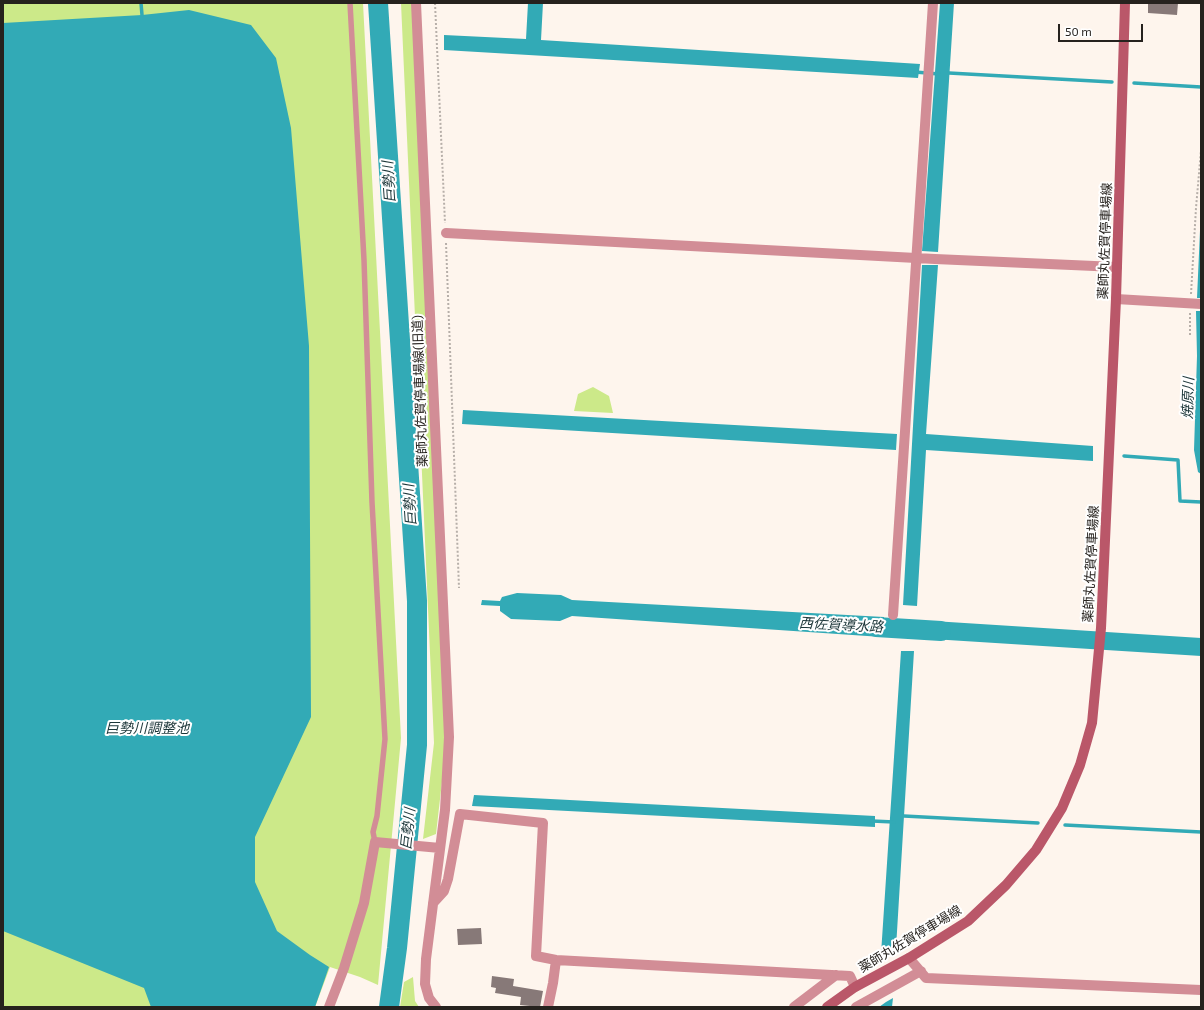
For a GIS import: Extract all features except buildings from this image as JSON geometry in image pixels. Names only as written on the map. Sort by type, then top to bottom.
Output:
[{"type":"main road","name":"薬師丸佐賀停車場線","points":[[828,1007],[855,987],[909,958],[968,921],[1006,885],[1036,850],[1062,808],[1080,765],[1092,723],[1102,628],[1116,299],[1125,3]]},
{"type":"street","name":"薬師丸佐賀停車場線(旧道)","points":[[416,3],[448,699],[448,762],[440,848],[426,959],[425,984],[429,998],[436,1007]]},
{"type":"street","points":[[893,615],[904,436],[925,259],[927,83],[933,3]]},
{"type":"street","points":[[446,233],[925,259],[1117,267]]},
{"type":"street","points":[[1116,299],[1201,304]]},
{"type":"street","points":[[433,903],[444,891],[448,879],[460,814],[543,823],[536,956],[556,960],[850,976],[855,987]]},
{"type":"street","points":[[329,1007],[344,968],[364,902],[375,842],[440,848]]},
{"type":"street","points":[[909,958],[926,978],[1201,990]]},
{"type":"street","points":[[548,1007],[556,960]]},
{"type":"street","points":[[856,1007],[921,971]]},
{"type":"street","points":[[794,1007],[836,975]]},
{"type":"lane","points":[[350,3],[364,260],[372,502],[385,739],[377,816],[373,832],[375,842]]},
{"type":"path","points":[[435,3],[446,233],[459,588]]},
{"type":"path","points":[[1190,336],[1190,303],[1201,150]]},
{"type":"green space","points":[[3,3],[363,3],[401,738],[378,985],[330,967],[315,1007],[3,1007]]},
{"type":"green space","points":[[401,3],[412,3],[444,680],[444,764],[436,834],[423,839],[434,743]]},
{"type":"green space","points":[[593,387],[609,396],[613,413],[574,411],[578,394]]},
{"type":"green space","points":[[413,977],[415,1001],[419,1007],[400,1007],[404,982]]},
{"type":"water","points":[[528,3],[543,3],[541,40],[920,64],[918,78],[444,50],[444,35],[526,39]]},
{"type":"water","points":[[940,3],[954,3],[938,252],[922,251]]},
{"type":"water","name":"巨勢川調整池","points":[[189,10],[251,25],[276,58],[291,128],[309,346],[311,717],[255,837],[255,882],[277,931],[329,967],[315,1007],[151,1007],[144,988],[3,931],[3,23],[142,15]]},
{"type":"water","points":[[1201,208],[1201,298],[1197,298]]},
{"type":"water","points":[[922,265],[938,265],[926,434],[1093,446],[1093,461],[926,450],[917,606],[903,605]]},
{"type":"water","points":[[1196,311],[1201,311],[1201,474],[1198,472],[1194,450],[1197,356]]},
{"type":"water","points":[[463,410],[897,434],[896,450],[462,424]]},
{"type":"water","points":[[517,593],[561,595],[572,600],[884,617],[884,625],[902,626],[902,632],[883,631],[882,637],[572,616],[560,621],[511,619],[500,611],[500,606],[481,605],[482,600],[500,601],[502,597]]},
{"type":"water","points":[[933,621],[1201,638],[1201,656],[932,639],[932,633],[915,632],[915,626],[933,627]]},
{"type":"water","points":[[901,651],[914,651],[896,948],[881,954]]},
{"type":"water","points":[[474,795],[875,816],[875,827],[472,806]]},
{"type":"water","points":[[893,998],[892,1007],[879,1007],[886,1002]]},
{"type":"waterway","points":[[141,3],[142,15]]},
{"type":"waterway","name":"巨勢川","points":[[378,3],[417,601],[417,745],[397,948],[389,1007]]},
{"type":"waterway","points":[[915,72],[939,74]]},
{"type":"waterway","points":[[949,73],[1112,82]]},
{"type":"waterway","points":[[1134,83],[1201,87]]},
{"type":"waterway","points":[[1124,456],[1178,460],[1180,501],[1201,502]]},
{"type":"waterway","name":"西佐賀導水路","points":[[876,627],[941,631]]},
{"type":"waterway","points":[[904,816],[1038,823]]},
{"type":"waterway","points":[[872,821],[894,822]]},
{"type":"waterway","points":[[1065,825],[1201,832]]},
{"type":"water label","name":"焼原川","points":[[1188,398]]}]
